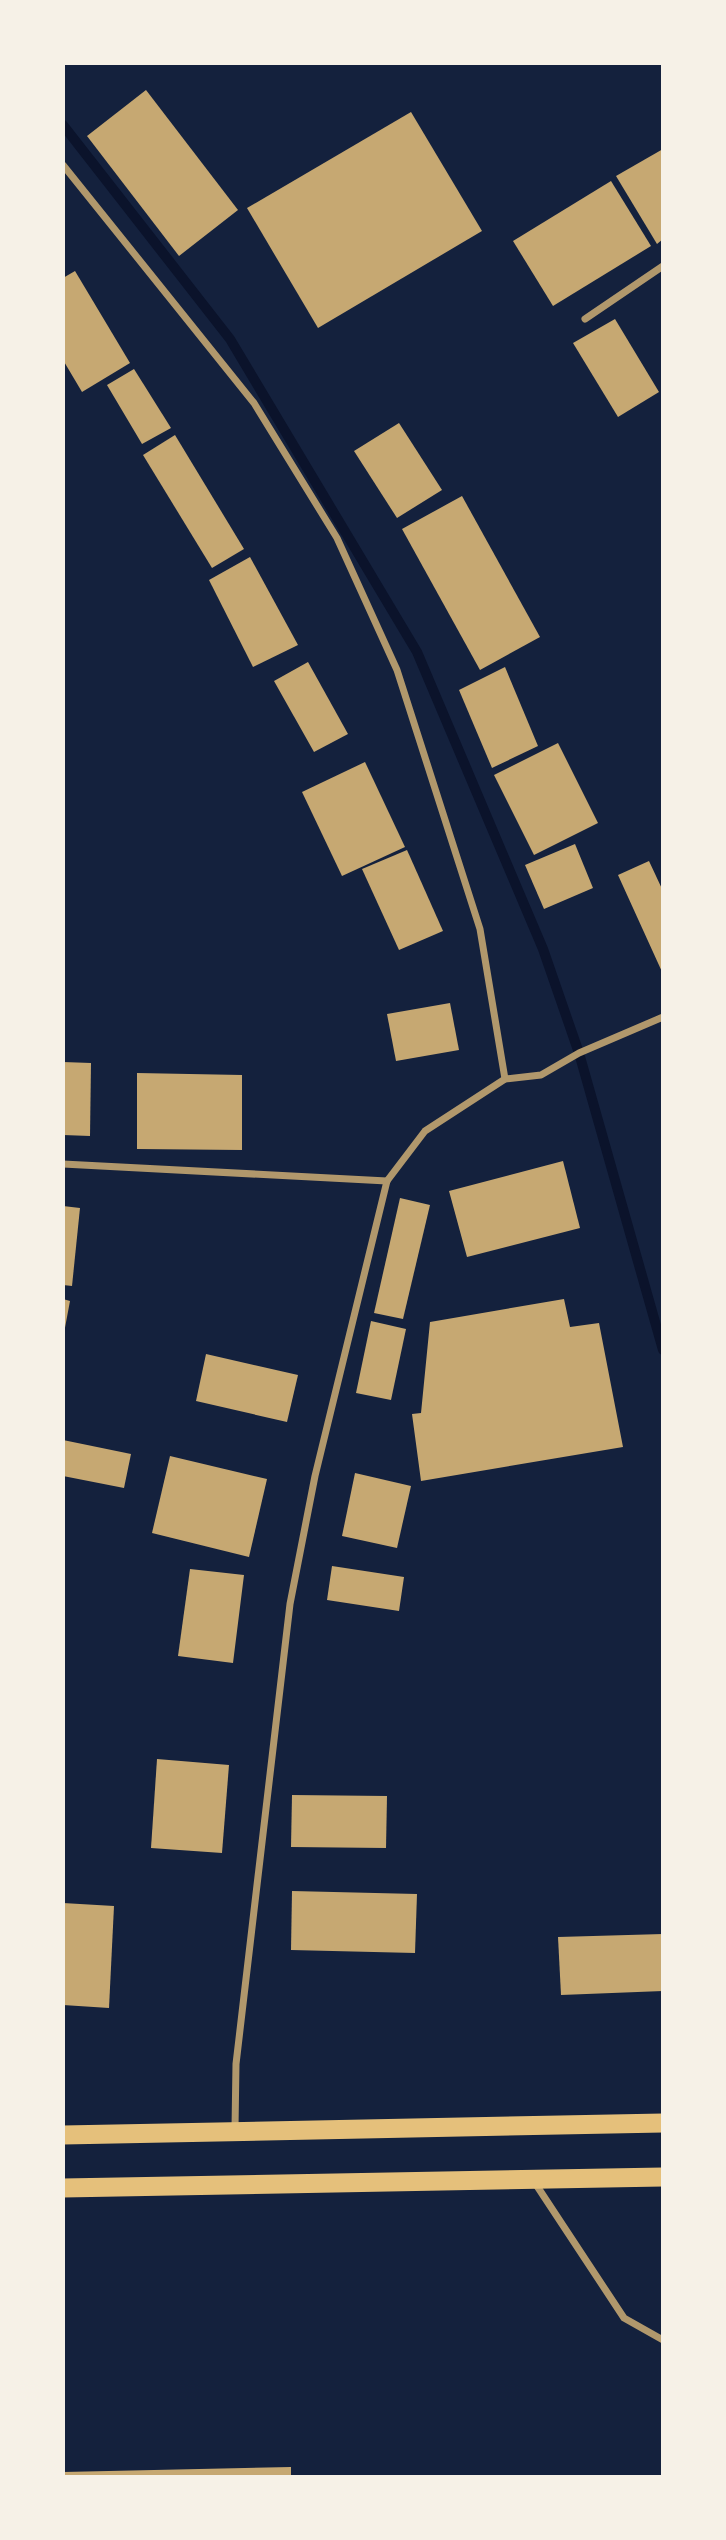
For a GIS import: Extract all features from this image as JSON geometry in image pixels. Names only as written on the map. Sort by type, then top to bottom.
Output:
[{"type":"highway","points":[[63,2135],[663,2123]]},
{"type":"highway","points":[[63,2188],[663,2177]]},
{"type":"street","points":[[63,165],[254,403],[337,538],[397,670],[477,917],[505,1079]]},
{"type":"street","points":[[585,319],[663,266]]},
{"type":"street","points":[[235,2132],[236,2064],[290,1604],[315,1476],[387,1181],[425,1131],[505,1079],[541,1074],[663,1017]]},
{"type":"street","points":[[63,1164],[387,1181]]},
{"type":"street","points":[[533,2179],[624,2318],[663,2340]]},
{"type":"building","points":[[146,90],[238,210],[179,256],[87,136]]},
{"type":"building","points":[[411,112],[482,231],[318,328],[247,208]]},
{"type":"building","points":[[663,149],[663,239],[657,244],[616,176]]},
{"type":"building","points":[[611,181],[651,246],[553,306],[513,241]]},
{"type":"building","points":[[75,271],[130,363],[82,392],[63,360],[63,278]]},
{"type":"building","points":[[615,319],[659,392],[618,417],[573,343]]},
{"type":"building","points":[[134,369],[171,428],[142,444],[107,385]]},
{"type":"building","points":[[399,423],[442,490],[397,518],[354,451]]},
{"type":"building","points":[[175,435],[244,549],[212,568],[143,455]]},
{"type":"building","points":[[462,496],[540,637],[480,670],[402,529]]},
{"type":"building","points":[[250,557],[298,645],[253,667],[209,580]]},
{"type":"building","points":[[308,662],[348,734],[314,752],[274,681]]},
{"type":"building","points":[[505,667],[538,746],[492,768],[459,690]]},
{"type":"building","points":[[558,743],[598,823],[534,855],[494,775]]},
{"type":"building","points":[[365,762],[405,847],[342,876],[302,792]]},
{"type":"building","points":[[575,844],[593,888],[544,909],[525,865]]},
{"type":"building","points":[[407,850],[443,931],[399,950],[362,869]]},
{"type":"building","points":[[649,861],[663,891],[663,974],[618,875]]},
{"type":"building","points":[[450,1003],[459,1050],[396,1061],[387,1014]]},
{"type":"building","points":[[63,1062],[91,1063],[90,1136],[63,1135]]},
{"type":"building","points":[[137,1073],[242,1075],[242,1150],[137,1149]]},
{"type":"building","points":[[563,1161],[580,1228],[467,1257],[449,1191]]},
{"type":"building","points":[[400,1198],[430,1205],[403,1319],[374,1313]]},
{"type":"building","points":[[63,1206],[80,1208],[72,1286],[63,1285]]},
{"type":"building","points":[[63,1299],[70,1301],[64,1333],[63,1333]]},
{"type":"building","points":[[564,1299],[570,1327],[599,1323],[623,1447],[421,1481],[412,1414],[421,1413],[430,1322]]},
{"type":"building","points":[[371,1321],[406,1329],[391,1400],[356,1393]]},
{"type":"building","points":[[206,1354],[298,1375],[287,1422],[196,1401]]},
{"type":"building","points":[[63,1440],[131,1454],[124,1488],[63,1476]]},
{"type":"building","points":[[170,1456],[267,1479],[249,1557],[152,1533]]},
{"type":"building","points":[[355,1473],[411,1486],[397,1548],[342,1536]]},
{"type":"building","points":[[332,1566],[404,1577],[399,1611],[327,1600]]},
{"type":"building","points":[[190,1569],[244,1575],[233,1663],[178,1656]]},
{"type":"building","points":[[157,1759],[229,1765],[222,1853],[151,1848]]},
{"type":"building","points":[[292,1795],[387,1796],[386,1848],[291,1847]]},
{"type":"building","points":[[292,1891],[417,1894],[415,1953],[291,1950]]},
{"type":"building","points":[[63,1903],[114,1906],[109,2008],[63,2005]]},
{"type":"building","points":[[663,1934],[663,1991],[561,1995],[558,1937]]},
{"type":"building","points":[[291,2467],[291,2477],[63,2477],[63,2472]]},
{"type":"waterway","points":[[63,125],[230,339],[417,652],[543,949],[579,1053],[663,1350]]}]
